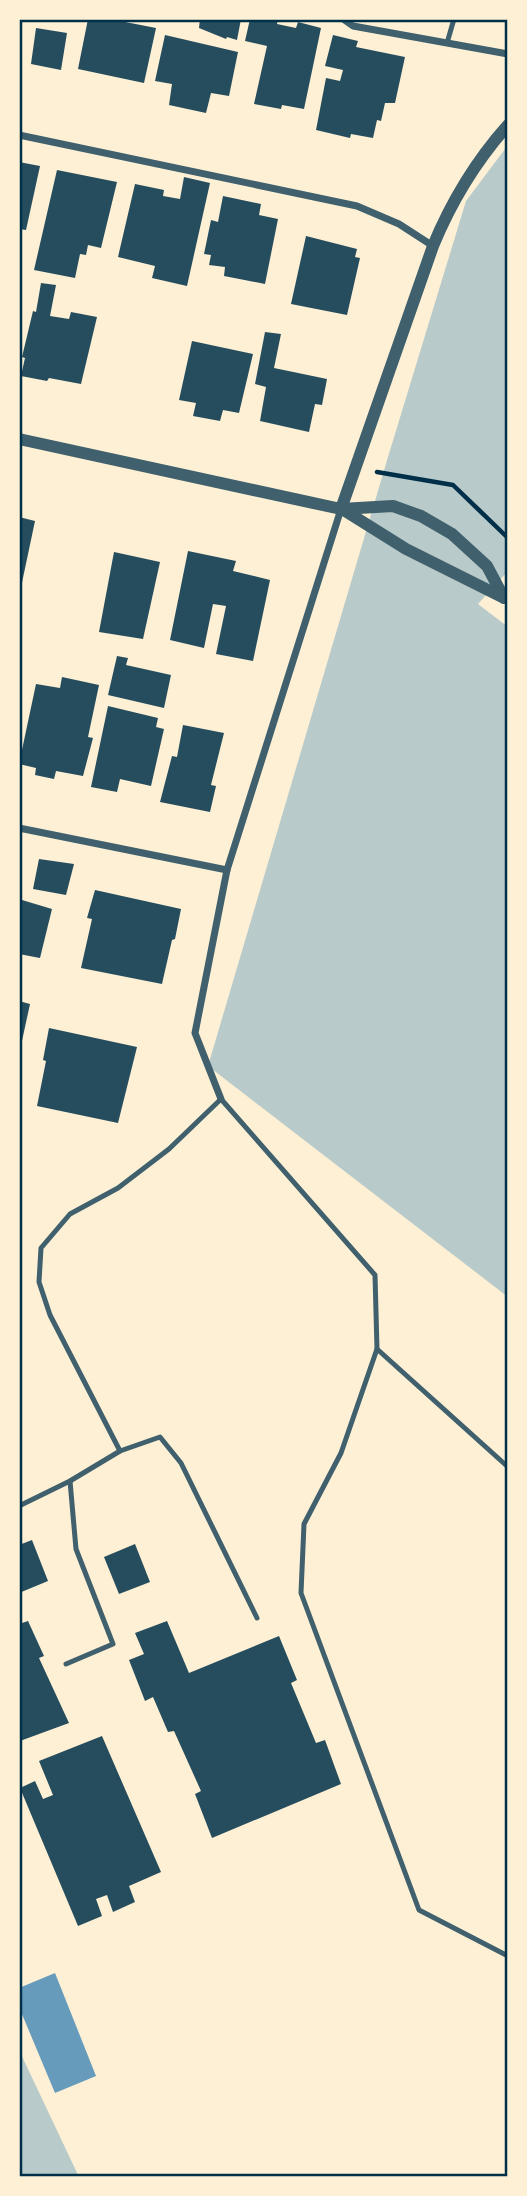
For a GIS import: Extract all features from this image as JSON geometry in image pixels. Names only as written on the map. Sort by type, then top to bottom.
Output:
[{"type":"street","points":[[343,19],[353,26],[508,54]]},
{"type":"street","points":[[221,1099],[195,1033],[227,870],[341,509],[433,246],[449,208],[469,173],[508,125]]},
{"type":"street","points":[[19,135],[356,206],[399,224],[433,246]]},
{"type":"street","points":[[19,439],[341,509],[393,506],[421,516],[452,534],[487,566],[507,598]]},
{"type":"street","points":[[341,509],[406,549],[507,598]]},
{"type":"street","points":[[19,828],[227,870]]},
{"type":"lane","points":[[447,43],[454,19]]},
{"type":"lane","points":[[120,1451],[50,1315],[39,1282],[41,1248],[71,1214],[118,1188],[169,1149],[221,1099],[375,1275],[377,1349],[341,1453],[304,1524],[301,1593],[419,1910],[508,1956]]},
{"type":"lane","points":[[377,1349],[508,1467]]},
{"type":"lane","points":[[19,1506],[70,1481],[120,1451],[160,1437],[181,1462],[257,1618]]},
{"type":"lane","points":[[66,1664],[113,1644],[76,1549],[70,1481]]},
{"type":"path","points":[[399,476],[453,485],[508,538]]},
{"type":"shaded area","points":[[508,145],[508,571],[478,604],[508,627],[508,1297],[208,1066],[466,201]]},
{"type":"shaded area","points":[[19,2050],[79,2177],[19,2177]]},
{"type":"water","points":[[55,1973],[96,2076],[55,2093],[19,2007],[19,1988]]},
{"type":"building","points":[[88,19],[110,19],[156,28],[144,83],[78,69]]},
{"type":"building","points":[[200,19],[241,19],[237,40],[226,39],[199,28]]},
{"type":"building","points":[[250,19],[278,19],[277,24],[296,28],[298,22],[321,28],[304,109],[282,105],[281,109],[254,104],[267,46],[245,41]]},
{"type":"building","points":[[36,28],[67,33],[61,70],[31,64]]},
{"type":"building","points":[[165,35],[238,52],[229,96],[211,93],[206,113],[169,105],[172,84],[155,81]]},
{"type":"building","points":[[333,35],[358,41],[356,47],[405,57],[395,103],[385,103],[373,138],[351,134],[350,138],[316,130],[326,78],[340,81],[343,70],[325,66]]},
{"type":"building","points":[[19,162],[40,166],[26,230],[19,229]]},
{"type":"building","points":[[57,170],[117,182],[101,248],[88,245],[86,255],[80,254],[75,278],[34,270]]},
{"type":"building","points":[[184,177],[210,183],[187,286],[152,278],[155,266],[118,257],[135,184],[164,190],[163,196],[180,199]]},
{"type":"building","points":[[223,196],[261,204],[259,215],[278,219],[265,284],[224,276],[225,267],[209,265],[211,255],[204,254],[211,220],[218,222]]},
{"type":"building","points":[[306,236],[357,249],[355,257],[360,258],[347,315],[291,304]]},
{"type":"building","points":[[41,283],[56,285],[50,316],[69,319],[71,312],[97,317],[81,384],[21,376],[25,358],[22,357],[33,311],[36,312]]},
{"type":"building","points":[[265,332],[281,334],[274,368],[327,379],[322,405],[315,404],[309,432],[260,421],[266,387],[255,384]]},
{"type":"building","points":[[192,341],[253,354],[239,413],[223,410],[220,421],[193,416],[196,403],[179,400]]},
{"type":"building","points":[[19,517],[35,521],[20,592],[19,592]]},
{"type":"building","points":[[188,551],[236,561],[233,571],[270,580],[253,661],[216,654],[226,606],[213,604],[204,648],[170,640]]},
{"type":"building","points":[[114,552],[160,562],[143,639],[99,632]]},
{"type":"building","points":[[117,656],[128,658],[126,665],[171,675],[164,708],[108,695]]},
{"type":"building","points":[[62,677],[99,685],[88,737],[93,738],[83,776],[56,771],[54,779],[35,775],[36,768],[19,764],[36,684],[60,688]]},
{"type":"building","points":[[108,706],[158,718],[156,727],[164,729],[151,786],[120,779],[117,792],[91,787]]},
{"type":"building","points":[[183,725],[224,733],[211,785],[216,786],[210,812],[160,802],[172,756],[177,757]]},
{"type":"building","points":[[39,859],[74,864],[66,895],[33,889]]},
{"type":"building","points":[[95,890],[181,909],[162,984],[81,968],[92,919],[87,918]]},
{"type":"building","points":[[22,900],[52,909],[40,958],[19,954],[19,907]]},
{"type":"building","points":[[19,1001],[30,1004],[20,1050],[19,1050]]},
{"type":"building","points":[[49,1028],[137,1047],[118,1123],[37,1106]]},
{"type":"building","points":[[32,1540],[48,1581],[19,1593],[19,1545]]},
{"type":"building","points":[[135,1544],[150,1582],[119,1594],[104,1557]]},
{"type":"building","points":[[28,1621],[44,1656],[39,1658],[69,1723],[20,1741],[19,1624]]},
{"type":"building","points":[[167,1621],[189,1673],[279,1636],[297,1680],[291,1683],[316,1743],[325,1740],[341,1784],[212,1838],[195,1794],[201,1791],[174,1731],[168,1732],[153,1697],[145,1701],[129,1660],[144,1654],[135,1633]]},
{"type":"building","points":[[102,1736],[161,1872],[129,1886],[135,1902],[113,1912],[107,1895],[96,1899],[102,1916],[78,1926],[20,1788],[35,1781],[43,1799],[53,1795],[39,1761]]}]
